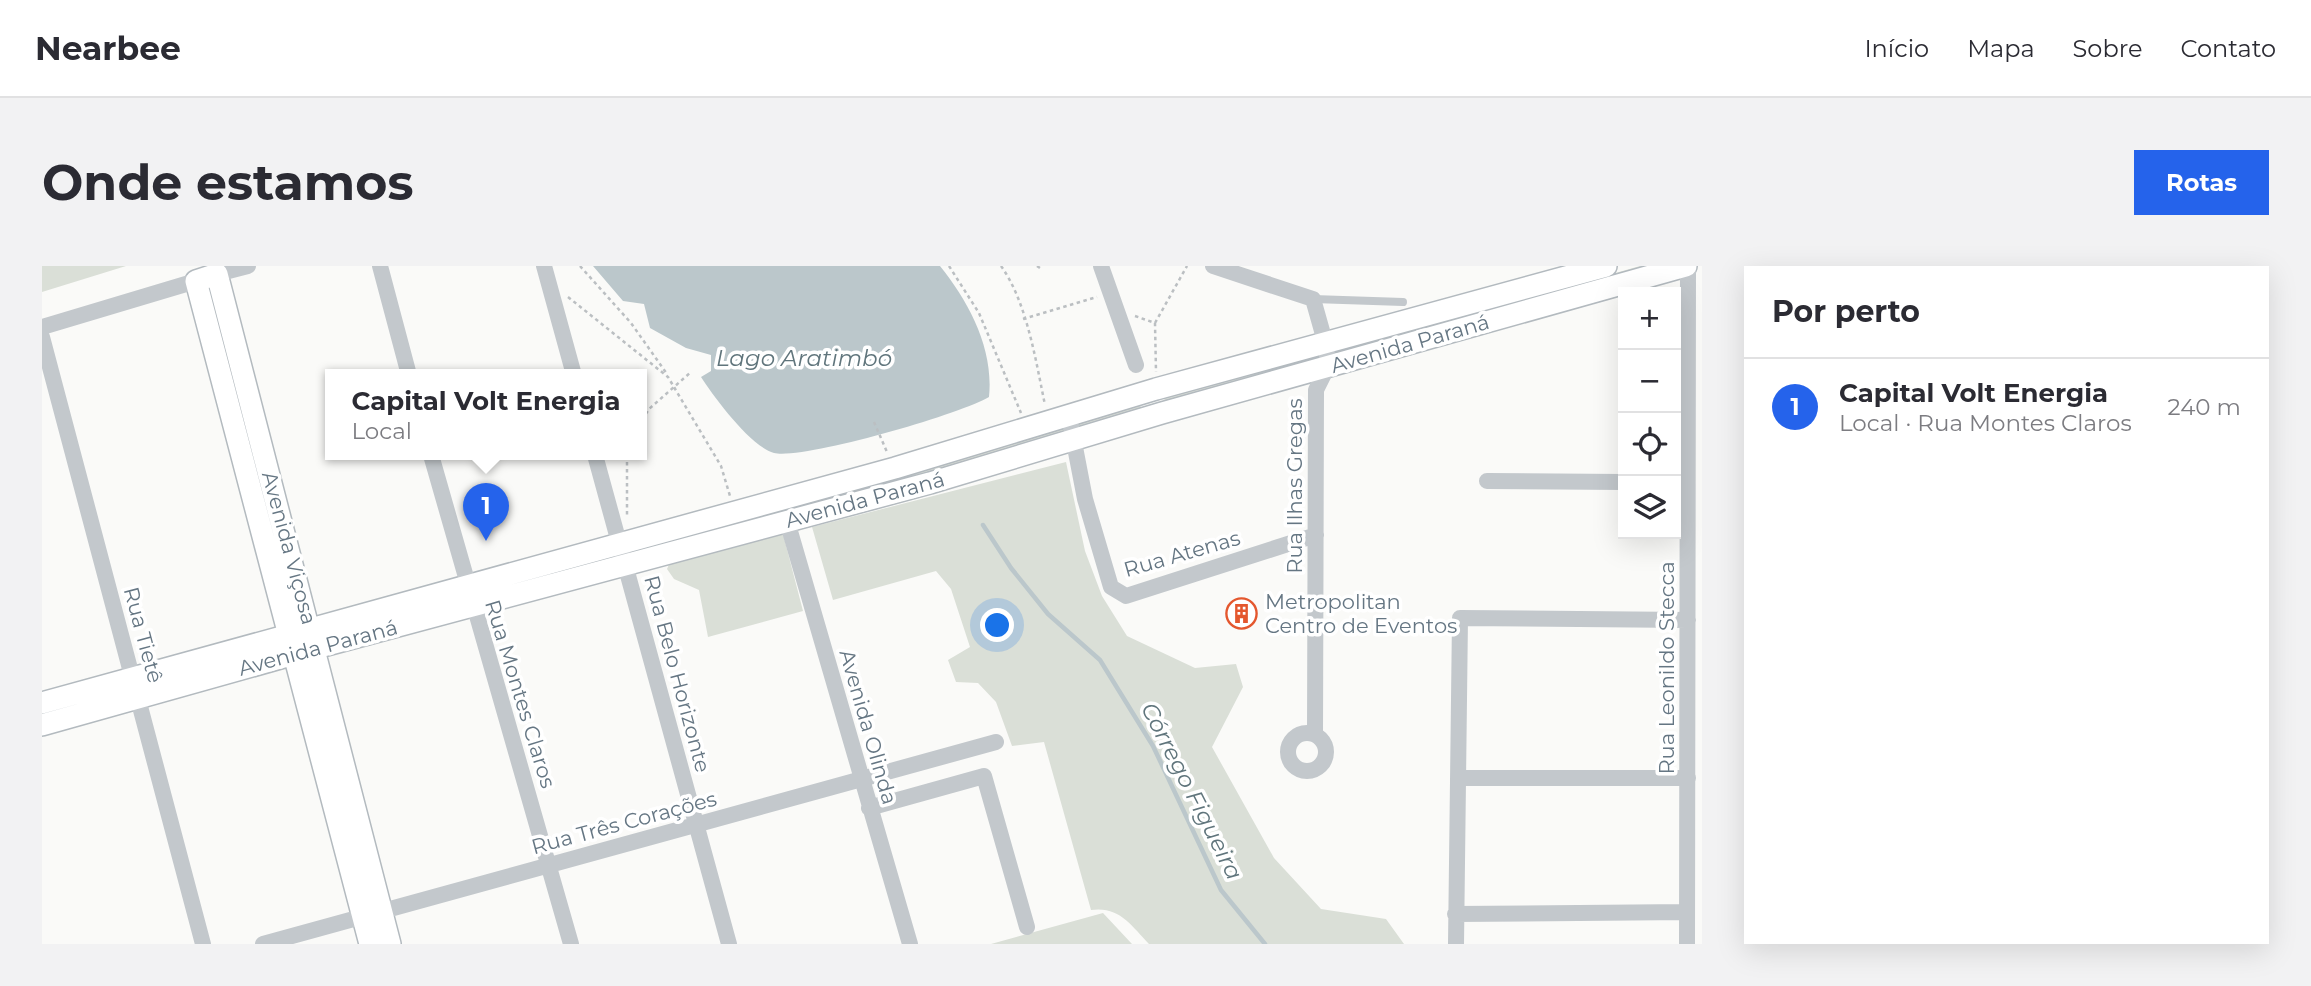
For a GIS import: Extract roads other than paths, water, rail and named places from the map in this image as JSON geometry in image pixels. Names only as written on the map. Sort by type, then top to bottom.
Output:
[{"type":"main road","name":"Avenida Paraná","points":[[303,641],[473,608],[930,483],[1074,439],[1606,266]]},
{"type":"main road","name":"Avenida Paraná","points":[[42,703],[135,687],[303,641],[617,535],[735,510],[1156,390],[1327,356],[1688,266]]},
{"type":"main road","points":[[196,281],[217,274]]},
{"type":"main road","name":"Avenida Viçosa","points":[[217,274],[303,641],[372,915],[390,944]]},
{"type":"main road","name":"Avenida Viçosa","points":[[196,281],[303,641]]},
{"type":"main road","name":"Avenida Paraná","points":[[42,726],[135,687]]},
{"type":"main road","name":"Avenida Viçosa","points":[[370,944],[372,915]]},
{"type":"street","points":[[217,274],[248,266]]},
{"type":"street","points":[[380,266],[407,369]]},
{"type":"street","points":[[544,266],[572,369]]},
{"type":"street","points":[[1101,266],[1136,365]]},
{"type":"street","points":[[1213,266],[1313,299],[1327,356]]},
{"type":"street","name":"Rua Leonildo Stecca","points":[[1687,944],[1688,778],[1695,708],[1688,620],[1683,482],[1688,266]]},
{"type":"street","points":[[42,327],[196,281]]},
{"type":"street","name":"Rua Tietê","points":[[42,337],[203,944]]},
{"type":"street","name":"Rua Ilhas Gregas","points":[[1315,734],[1316,390],[1327,356]]},
{"type":"street","name":"Rua Atenas","points":[[1069,416],[1088,511],[1111,587],[1118,593],[1126,596],[1316,535]]},
{"type":"street","name":"Rua Montes Claros","points":[[432,460],[571,944]]},
{"type":"street","name":"Rua Belo Horizonte","points":[[596,460],[729,944]]},
{"type":"street","points":[[1487,481],[1618,482]]},
{"type":"street","name":"Avenida Olinda","points":[[787,521],[910,944]]},
{"type":"street","points":[[1456,944],[1460,618],[1688,620]]},
{"type":"street","name":"Rua Três Corações","points":[[263,944],[996,742]]},
{"type":"street","points":[[869,808],[984,776],[1027,928]]},
{"type":"street","points":[[1459,778],[1688,778]]},
{"type":"street","points":[[1455,914],[1686,912]]},
{"type":"lane","points":[[1313,299],[1403,302]]},
{"type":"water","name":"Lago Aratimbó","points":[[593,266],[940,266],[961,295],[977,327],[988,361],[989,397],[948,414],[882,434],[816,450],[774,453],[754,441],[744,431],[723,408],[701,377],[711,371],[711,355],[686,348],[650,328],[644,304],[623,301]]},
{"type":"waterway","name":"Córrego Figueira","points":[[983,525],[1011,568],[1048,614],[1100,660],[1153,746],[1221,890],[1265,944]]},
{"type":"place","name":"Capital Volt Energia","points":[[486,541]]},
{"type":"place","name":"Metropolitan Centro de Eventos","points":[[1242,614]]}]
